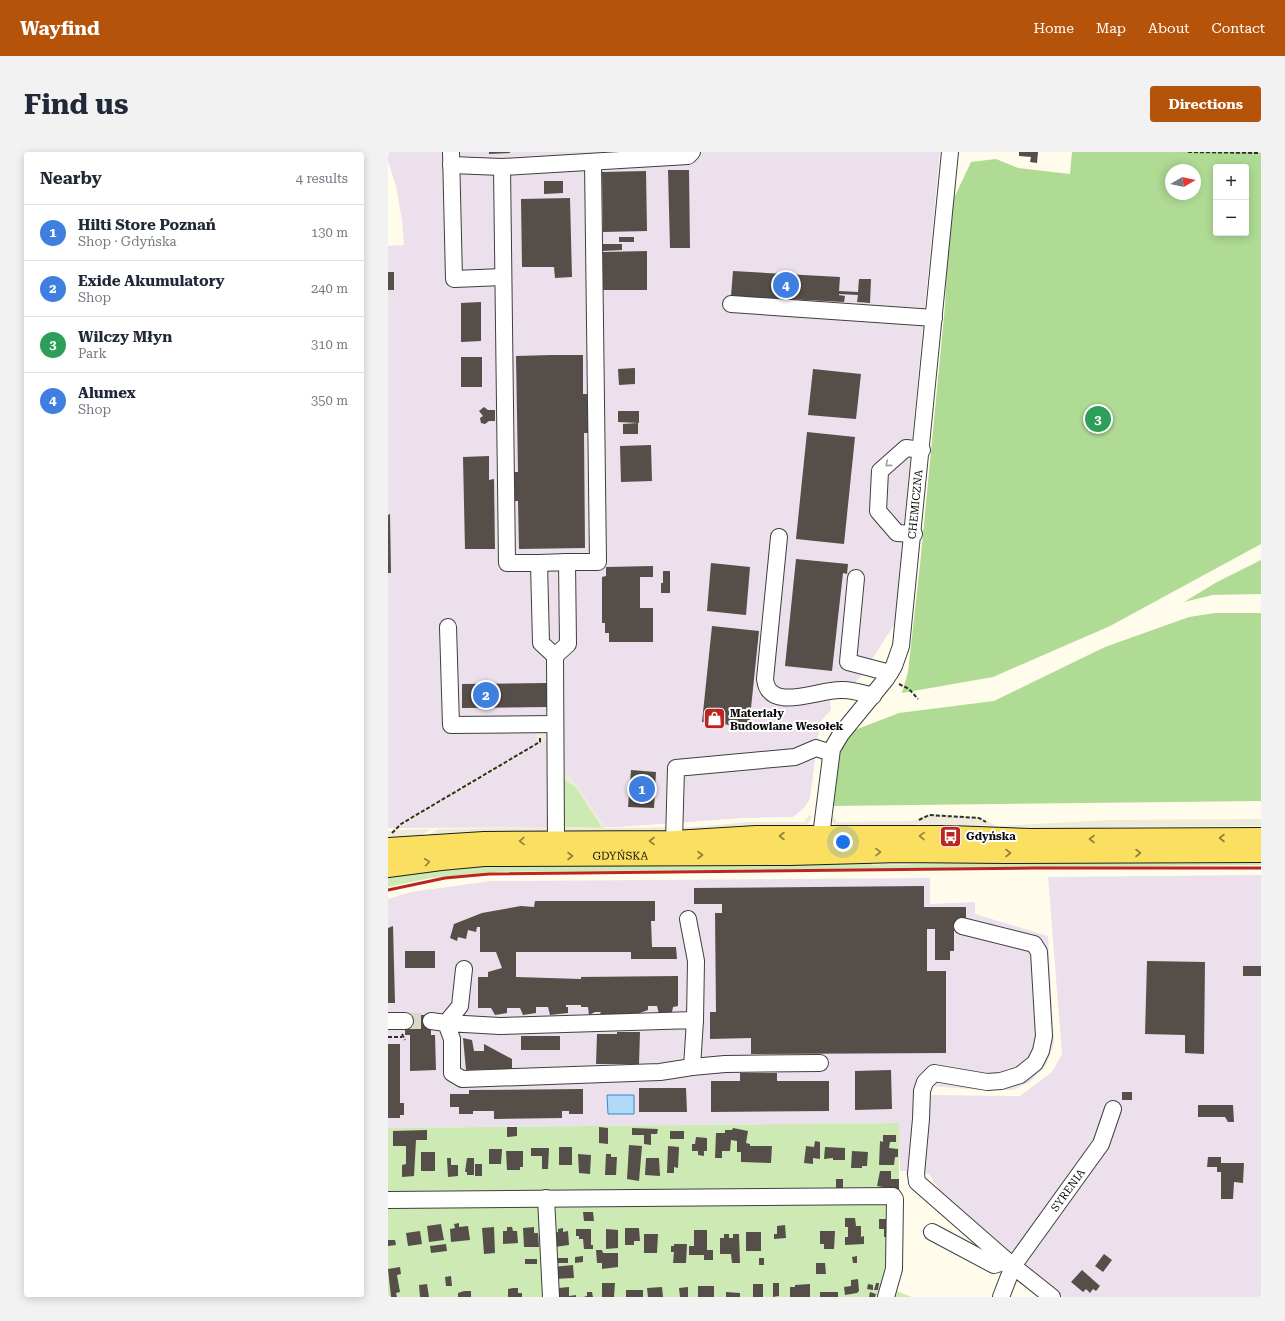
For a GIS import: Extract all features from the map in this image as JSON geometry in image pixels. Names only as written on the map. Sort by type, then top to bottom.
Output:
[{"type":"main road","name":"GDYŃSKA","points":[[390,841],[674,841],[756,836],[950,836],[1030,839],[1261,838]]},
{"type":"main road","name":"GDYŃSKA","points":[[388,867],[477,857],[839,853],[1261,852]]},
{"type":"street","points":[[503,277],[454,279],[451,159],[502,167],[688,156],[692,152]]},
{"type":"street","name":"CHEMICZNA","points":[[821,836],[831,753],[841,734],[888,676],[899,654],[902,641],[914,534],[950,152]]},
{"type":"street","points":[[502,167],[507,563],[598,562],[593,162]]},
{"type":"street","points":[[731,304],[934,318]]},
{"type":"street","points":[[914,534],[897,533],[878,511],[880,471],[906,448],[922,450]]},
{"type":"street","points":[[779,537],[764,679],[766,688],[770,693],[778,697],[787,698],[839,690],[857,691],[873,696]]},
{"type":"street","points":[[556,841],[550,730],[555,656],[568,644],[567,562]]},
{"type":"street","points":[[539,563],[541,643],[555,656]]},
{"type":"street","points":[[856,578],[848,662],[888,676]]},
{"type":"street","points":[[448,627],[451,725],[550,730]]},
{"type":"street","points":[[674,841],[676,768],[795,757],[816,748],[831,753]]},
{"type":"street","points":[[790,854],[821,836],[839,853]]},
{"type":"street","points":[[688,919],[696,961],[695,1020],[692,1067]]},
{"type":"street","points":[[962,926],[1034,944],[1040,952],[1044,1036],[1042,1051],[1035,1063],[1020,1075],[1001,1081],[987,1082],[934,1073],[925,1082],[922,1091],[922,1119],[916,1174],[918,1182],[1010,1264],[1052,1297]]},
{"type":"street","points":[[438,1022],[460,1006],[464,969]]},
{"type":"street","points":[[438,1022],[500,1026],[695,1020]]},
{"type":"street","points":[[388,1022],[403,1029]]},
{"type":"street","points":[[438,1022],[452,1039],[452,1074],[462,1079],[660,1072],[725,1064],[820,1062]]},
{"type":"street","name":"SYRENIA","points":[[1001,1297],[1010,1264],[1102,1144],[1113,1109]]},
{"type":"street","points":[[388,1200],[893,1196],[895,1199],[895,1263],[886,1297]]},
{"type":"street","points":[[546,1198],[551,1297]]},
{"type":"street","points":[[932,1232],[994,1265],[1010,1264]]},
{"type":"path","points":[[1188,152],[1261,154]]},
{"type":"path","points":[[888,676],[909,689],[918,699]]},
{"type":"path","points":[[390,841],[401,824],[540,742],[540,734],[550,730]]},
{"type":"path","points":[[914,823],[929,815],[979,818],[990,824]]},
{"type":"path","points":[[388,1037],[403,1029]]},
{"type":"shaded area","points":[[388,152],[940,152],[894,625],[859,679],[830,701],[831,710],[820,722],[810,799],[804,808],[793,817],[743,818],[618,827],[388,828],[388,246],[404,245],[402,221],[396,186],[388,161]]},
{"type":"shaded area","points":[[536,730],[547,732],[549,734],[550,757],[547,758],[547,740],[544,740],[544,742],[396,830],[431,829],[420,836],[388,837],[388,831],[392,831],[400,823],[537,743]]},
{"type":"shaded area","points":[[550,764],[548,831],[545,834],[428,835],[438,829],[547,827],[547,766]]},
{"type":"shaded area","points":[[572,775],[572,781],[577,785],[606,828],[691,827],[750,822],[804,822],[809,815],[812,817],[809,823],[802,828],[568,834],[563,831],[561,776]],"holes":[[[564,779],[576,787],[602,828],[564,827],[563,780]]]},
{"type":"shaded area","points":[[929,814],[979,817],[997,826],[1112,820],[1261,819],[1261,826],[1113,827],[1033,832],[916,824],[908,828],[840,828],[833,823],[829,817],[833,816],[837,822],[913,821]]},
{"type":"shaded area","points":[[855,858],[894,862],[919,862],[929,860],[930,863],[894,865],[880,864],[880,866],[872,865],[872,863]]},
{"type":"shaded area","points":[[1261,875],[1261,1297],[1061,1297],[940,1191],[929,1174],[906,1175],[906,1171],[900,1171],[898,1123],[388,1128],[388,899],[411,892],[491,881],[930,878],[930,904],[975,902],[975,914],[1048,936],[1054,1043],[1046,1065],[1030,1082],[1013,1090],[985,1090],[928,1086],[928,1095],[1020,1096],[1052,1072],[1062,1054],[1048,877]]},
{"type":"green space","points":[[1072,152],[1261,152],[1261,544],[1110,626],[993,677],[902,693],[908,672],[920,565],[945,306],[948,242],[954,198],[971,162],[996,159],[1018,168],[1070,174]]},
{"type":"green space","points":[[1261,560],[1261,594],[1213,595],[1184,602],[1217,582]]},
{"type":"green space","points":[[1215,613],[1261,613],[1261,801],[829,806],[835,766],[847,733],[899,713],[994,701],[1105,647],[1189,617]]},
{"type":"green space","points":[[563,779],[576,787],[603,828],[564,827]]},
{"type":"green space","points":[[1261,859],[1261,865],[492,872],[431,878],[388,887],[388,875],[452,865],[864,862],[872,864],[908,864],[929,861]]},
{"type":"green space","points":[[899,1123],[899,1202],[891,1289],[912,1297],[388,1297],[388,1128]]},
{"type":"water","points":[[607,1095],[634,1095],[634,1114],[608,1114]]},
{"type":"building","points":[[489,152],[510,152],[510,153],[489,154]]},
{"type":"building","points":[[1019,152],[1038,152],[1037,163],[1030,162],[1031,157],[1019,156]]},
{"type":"building","points":[[668,170],[689,170],[690,248],[670,248]]},
{"type":"building","points":[[646,171],[647,231],[603,232],[602,172]]},
{"type":"building","points":[[544,181],[563,181],[563,193],[544,194]]},
{"type":"building","points":[[570,198],[572,277],[555,278],[554,267],[522,267],[521,199]]},
{"type":"building","points":[[619,237],[634,237],[634,242],[619,242]]},
{"type":"building","points":[[602,244],[622,244],[622,250],[602,251]]},
{"type":"building","points":[[647,251],[647,290],[603,290],[603,252]]},
{"type":"building","points":[[733,271],[840,277],[839,291],[858,292],[859,279],[871,279],[870,303],[857,302],[858,295],[839,294],[845,296],[844,302],[731,296]]},
{"type":"building","points":[[388,272],[394,272],[394,290],[388,290]]},
{"type":"building","points":[[481,302],[481,341],[461,342],[461,303]]},
{"type":"building","points":[[583,355],[583,394],[590,394],[591,433],[584,433],[585,548],[519,549],[518,501],[513,501],[513,472],[518,472],[516,356]]},
{"type":"building","points":[[461,357],[482,357],[482,387],[461,387]]},
{"type":"building","points":[[635,368],[635,384],[619,385],[618,369]]},
{"type":"building","points":[[813,369],[861,374],[856,419],[808,415]]},
{"type":"building","points":[[484,407],[488,410],[495,410],[495,421],[489,421],[485,424],[481,423],[480,418],[483,416],[479,411]]},
{"type":"building","points":[[618,411],[639,411],[639,423],[618,422]]},
{"type":"building","points":[[638,423],[638,434],[623,434],[623,424]]},
{"type":"building","points":[[807,432],[855,437],[844,544],[796,539]]},
{"type":"building","points":[[651,445],[652,481],[621,482],[620,446]]},
{"type":"building","points":[[489,456],[489,480],[494,479],[495,549],[465,549],[463,457]]},
{"type":"building","points":[[390,514],[391,573],[388,573],[388,515]]},
{"type":"building","points":[[796,559],[848,564],[847,574],[843,573],[832,671],[785,666]]},
{"type":"building","points":[[711,563],[750,567],[746,615],[707,611]]},
{"type":"building","points":[[653,566],[653,577],[640,577],[640,608],[653,608],[653,642],[609,642],[609,633],[605,633],[605,623],[602,623],[602,577],[606,576],[606,567]]},
{"type":"building","points":[[663,571],[670,571],[670,593],[661,593]]},
{"type":"building","points":[[712,626],[759,631],[749,727],[702,722]]},
{"type":"building","points":[[548,683],[548,707],[462,708],[462,684]]},
{"type":"building","points":[[631,770],[656,772],[654,808],[628,807]]},
{"type":"building","points":[[924,886],[924,907],[966,907],[966,919],[959,918],[954,930],[954,951],[950,951],[950,960],[935,960],[935,929],[927,929],[927,971],[946,971],[946,1053],[751,1054],[751,1038],[710,1039],[710,1012],[716,1012],[715,913],[722,913],[722,904],[694,904],[694,888]]},
{"type":"building","points":[[535,901],[655,901],[655,921],[651,921],[652,947],[676,947],[677,959],[631,959],[631,952],[516,952],[516,977],[581,979],[581,977],[678,976],[678,1006],[673,1007],[672,1012],[659,1014],[657,1006],[648,1006],[648,1010],[637,1014],[600,1014],[601,1012],[595,1012],[589,1015],[588,1007],[581,1007],[581,1005],[566,1005],[566,1007],[568,1007],[568,1013],[550,1015],[548,1007],[536,1007],[536,1013],[523,1015],[520,1008],[507,1008],[507,1013],[495,1015],[491,1008],[478,1008],[478,977],[488,977],[488,972],[502,968],[496,952],[480,952],[480,927],[477,927],[476,932],[468,930],[466,939],[458,937],[457,941],[450,938],[454,924],[482,913],[521,906],[534,907]]},
{"type":"building","points":[[393,926],[395,1003],[388,1003],[388,928]]},
{"type":"building","points":[[405,951],[435,951],[435,968],[405,968]]},
{"type":"building","points":[[1147,961],[1205,962],[1204,1054],[1185,1053],[1185,1035],[1145,1034]]},
{"type":"building","points":[[1243,966],[1261,966],[1261,976],[1243,976]]},
{"type":"building","points":[[405,1015],[431,1015],[431,1035],[435,1035],[436,1070],[410,1071],[410,1035],[405,1035]]},
{"type":"building","points":[[617,1032],[640,1032],[639,1064],[596,1064],[597,1034],[617,1034]]},
{"type":"building","points":[[521,1036],[560,1036],[560,1050],[521,1050]]},
{"type":"building","points":[[463,1038],[472,1040],[474,1051],[484,1051],[484,1044],[512,1059],[512,1069],[466,1070]]},
{"type":"building","points":[[388,1044],[400,1044],[400,1103],[404,1103],[404,1115],[400,1115],[400,1118],[388,1118]]},
{"type":"building","points":[[891,1070],[892,1109],[855,1110],[855,1071]]},
{"type":"building","points":[[740,1073],[777,1073],[777,1081],[829,1081],[829,1111],[711,1112],[711,1081],[740,1081]]},
{"type":"building","points":[[639,1088],[686,1088],[687,1112],[639,1112]]},
{"type":"building","points":[[583,1089],[583,1114],[569,1114],[569,1111],[562,1111],[562,1118],[494,1119],[494,1111],[473,1111],[473,1114],[459,1114],[459,1107],[450,1107],[450,1094],[469,1094],[469,1090]]},
{"type":"building","points":[[1122,1092],[1132,1092],[1132,1100],[1122,1100]]},
{"type":"building","points":[[1198,1105],[1233,1105],[1234,1122],[1228,1122],[1225,1117],[1198,1117]]},
{"type":"building","points":[[507,1127],[517,1127],[517,1136],[507,1137]]},
{"type":"building","points":[[599,1127],[608,1128],[608,1144],[599,1143]]},
{"type":"building","points":[[632,1128],[658,1129],[657,1134],[651,1134],[651,1145],[644,1144],[644,1135],[632,1135]]},
{"type":"building","points":[[733,1128],[748,1131],[746,1143],[750,1144],[750,1146],[772,1146],[771,1163],[741,1162],[741,1152],[737,1152],[737,1141],[731,1140],[730,1151],[722,1151],[722,1158],[715,1158],[716,1133],[725,1133],[725,1130],[732,1130]]},
{"type":"building","points":[[427,1130],[427,1140],[416,1140],[414,1176],[402,1177],[402,1165],[406,1164],[406,1146],[393,1146],[393,1131]]},
{"type":"building","points":[[670,1131],[684,1131],[684,1139],[670,1139]]},
{"type":"building","points":[[883,1135],[896,1135],[896,1142],[890,1142],[889,1148],[898,1149],[898,1157],[895,1157],[894,1165],[879,1165],[880,1141],[883,1142]]},
{"type":"building","points":[[696,1137],[707,1138],[707,1151],[704,1151],[704,1156],[698,1155],[698,1151],[692,1151],[692,1144],[695,1144]]},
{"type":"building","points":[[815,1141],[820,1142],[820,1159],[813,1158],[813,1164],[804,1163],[806,1146],[814,1147]]},
{"type":"building","points":[[629,1145],[642,1146],[639,1181],[627,1179]]},
{"type":"building","points":[[668,1146],[679,1147],[678,1168],[674,1167],[674,1173],[667,1173]]},
{"type":"building","points":[[559,1147],[572,1147],[572,1165],[559,1165]]},
{"type":"building","points":[[825,1147],[845,1148],[845,1160],[833,1160],[833,1158],[824,1159]]},
{"type":"building","points":[[531,1148],[549,1148],[548,1169],[542,1169],[542,1156],[531,1156]]},
{"type":"building","points":[[489,1149],[502,1149],[501,1164],[489,1164]]},
{"type":"building","points":[[506,1151],[523,1151],[523,1167],[520,1167],[520,1170],[507,1170]]},
{"type":"building","points":[[852,1151],[868,1152],[867,1166],[862,1166],[862,1168],[851,1168]]},
{"type":"building","points":[[421,1152],[435,1152],[435,1171],[421,1171]]},
{"type":"building","points":[[578,1154],[591,1155],[590,1174],[579,1173]]},
{"type":"building","points":[[606,1154],[611,1154],[611,1157],[617,1157],[616,1175],[605,1175]]},
{"type":"building","points":[[1208,1157],[1221,1157],[1221,1163],[1244,1163],[1243,1183],[1234,1182],[1233,1199],[1221,1199],[1221,1172],[1217,1172],[1217,1167],[1207,1167]]},
{"type":"building","points":[[447,1158],[451,1158],[451,1165],[458,1165],[458,1176],[448,1177]]},
{"type":"building","points":[[467,1158],[474,1158],[474,1175],[467,1175],[467,1172],[465,1172]]},
{"type":"building","points":[[646,1158],[659,1158],[660,1176],[645,1175]]},
{"type":"building","points":[[475,1164],[482,1164],[482,1176],[475,1176]]},
{"type":"building","points":[[880,1171],[891,1171],[891,1179],[899,1179],[899,1190],[877,1186]]},
{"type":"building","points":[[836,1179],[843,1179],[843,1189],[836,1188]]},
{"type":"building","points":[[583,1212],[593,1212],[594,1221],[584,1221]]},
{"type":"building","points":[[845,1218],[855,1218],[856,1226],[861,1226],[861,1237],[864,1236],[864,1244],[845,1245],[845,1237],[848,1237],[848,1227],[845,1227]]},
{"type":"building","points":[[879,1219],[888,1219],[888,1237],[884,1237],[884,1229],[879,1229]]},
{"type":"building","points":[[459,1223],[459,1227],[468,1226],[470,1240],[451,1242],[450,1229],[455,1228],[454,1224]]},
{"type":"building","points":[[441,1224],[444,1240],[429,1242],[427,1226]]},
{"type":"building","points":[[785,1225],[786,1238],[774,1239],[774,1234],[777,1234],[777,1226]]},
{"type":"building","points":[[494,1227],[495,1253],[484,1254],[482,1228]]},
{"type":"building","points":[[507,1227],[512,1227],[513,1231],[517,1231],[518,1243],[503,1244],[503,1231],[507,1231]]},
{"type":"building","points":[[534,1227],[534,1233],[538,1233],[539,1247],[524,1247],[523,1228]]},
{"type":"building","points":[[563,1228],[563,1232],[568,1231],[569,1245],[555,1247],[554,1233],[558,1232],[558,1229]]},
{"type":"building","points":[[625,1228],[639,1228],[640,1241],[634,1241],[634,1245],[625,1245]]},
{"type":"building","points":[[576,1229],[591,1229],[591,1245],[593,1245],[593,1249],[584,1249],[583,1239],[579,1239],[579,1236],[576,1236]]},
{"type":"building","points":[[606,1229],[618,1230],[618,1248],[606,1249]]},
{"type":"building","points":[[694,1230],[707,1230],[707,1250],[713,1250],[713,1260],[704,1260],[704,1255],[689,1255],[689,1246],[694,1246]]},
{"type":"building","points":[[420,1231],[422,1244],[408,1246],[406,1233]]},
{"type":"building","points":[[820,1231],[835,1231],[834,1249],[824,1249],[824,1244],[820,1244]]},
{"type":"building","points":[[746,1232],[761,1232],[761,1251],[746,1251]]},
{"type":"building","points":[[644,1234],[658,1234],[657,1253],[644,1253]]},
{"type":"building","points":[[724,1234],[729,1234],[729,1238],[733,1238],[733,1234],[739,1234],[740,1263],[732,1263],[731,1254],[720,1254],[720,1238],[724,1238]]},
{"type":"building","points":[[388,1240],[395,1240],[396,1245],[388,1246]]},
{"type":"building","points":[[446,1244],[447,1251],[431,1253],[430,1246]]},
{"type":"building","points":[[674,1244],[687,1244],[686,1263],[673,1263],[674,1252],[671,1252],[671,1246],[674,1246]]},
{"type":"building","points":[[596,1250],[602,1250],[603,1253],[618,1253],[618,1267],[602,1269],[602,1263],[597,1263]]},
{"type":"building","points":[[1104,1254],[1112,1260],[1103,1272],[1095,1266]]},
{"type":"building","points":[[583,1256],[583,1262],[575,1263],[575,1257]]},
{"type":"building","points":[[857,1256],[857,1263],[853,1263],[852,1257]]},
{"type":"building","points":[[557,1258],[568,1258],[568,1263],[557,1263]]},
{"type":"building","points":[[759,1258],[764,1258],[764,1265],[759,1265]]},
{"type":"building","points":[[525,1259],[537,1259],[537,1264],[525,1264]]},
{"type":"building","points":[[816,1263],[825,1263],[826,1274],[816,1274]]},
{"type":"building","points":[[573,1265],[574,1278],[553,1279],[552,1267]]},
{"type":"building","points":[[400,1267],[401,1274],[397,1275],[400,1292],[396,1293],[397,1297],[391,1297],[388,1269]]},
{"type":"building","points":[[1082,1270],[1100,1286],[1096,1291],[1093,1289],[1090,1293],[1086,1289],[1083,1292],[1071,1282]]},
{"type":"building","points":[[451,1276],[452,1286],[446,1286],[445,1277]]},
{"type":"building","points":[[858,1279],[859,1291],[857,1293],[845,1295],[844,1287],[851,1286],[851,1280]]},
{"type":"building","points":[[602,1283],[615,1283],[614,1297],[602,1297]]},
{"type":"building","points":[[773,1283],[779,1283],[779,1296],[773,1297]]},
{"type":"building","points":[[876,1283],[879,1283],[878,1290],[874,1290]]},
{"type":"building","points":[[427,1284],[429,1297],[420,1297],[419,1285]]},
{"type":"building","points":[[753,1284],[763,1284],[763,1297],[753,1297]]},
{"type":"building","points":[[810,1284],[810,1297],[790,1297],[790,1287],[795,1287],[795,1285]]},
{"type":"building","points":[[868,1284],[873,1285],[873,1290],[867,1289]]},
{"type":"building","points":[[698,1286],[714,1286],[714,1297],[698,1297]]},
{"type":"building","points":[[569,1287],[569,1296],[576,1295],[576,1297],[559,1297],[559,1288]]},
{"type":"building","points":[[662,1287],[663,1297],[648,1297],[647,1288]]},
{"type":"building","points":[[688,1287],[688,1297],[680,1297],[679,1288]]},
{"type":"building","points":[[518,1288],[518,1293],[522,1293],[522,1297],[508,1297],[508,1289]]},
{"type":"building","points":[[626,1290],[643,1290],[643,1297],[626,1297]]},
{"type":"building","points":[[471,1291],[471,1297],[458,1297],[458,1293]]},
{"type":"building","points":[[587,1292],[592,1292],[593,1297],[583,1297],[587,1296]]},
{"type":"building","points":[[726,1292],[740,1293],[740,1297],[726,1297]]},
{"type":"building","points":[[820,1292],[838,1292],[838,1297],[820,1297]]},
{"type":"building","points":[[870,1292],[876,1294],[875,1297],[869,1297]]},
{"type":"tunnel","points":[[405,1021],[431,1021]]},
{"type":"railway","points":[[388,890],[445,878],[489,874],[1034,868],[1261,868]]},
{"type":"place","name":"Alumex","points":[[786,285]]},
{"type":"place","name":"Wilczy Młyn","points":[[1098,419]]},
{"type":"place","name":"Exide Akumulatory","points":[[486,695]]},
{"type":"place","name":"Materiały Budowlane Wesołek","points":[[714,719]]},
{"type":"place","name":"Hilti Store Poznań","points":[[642,789]]},
{"type":"place","name":"Gdyńska","points":[[950,836]]}]
